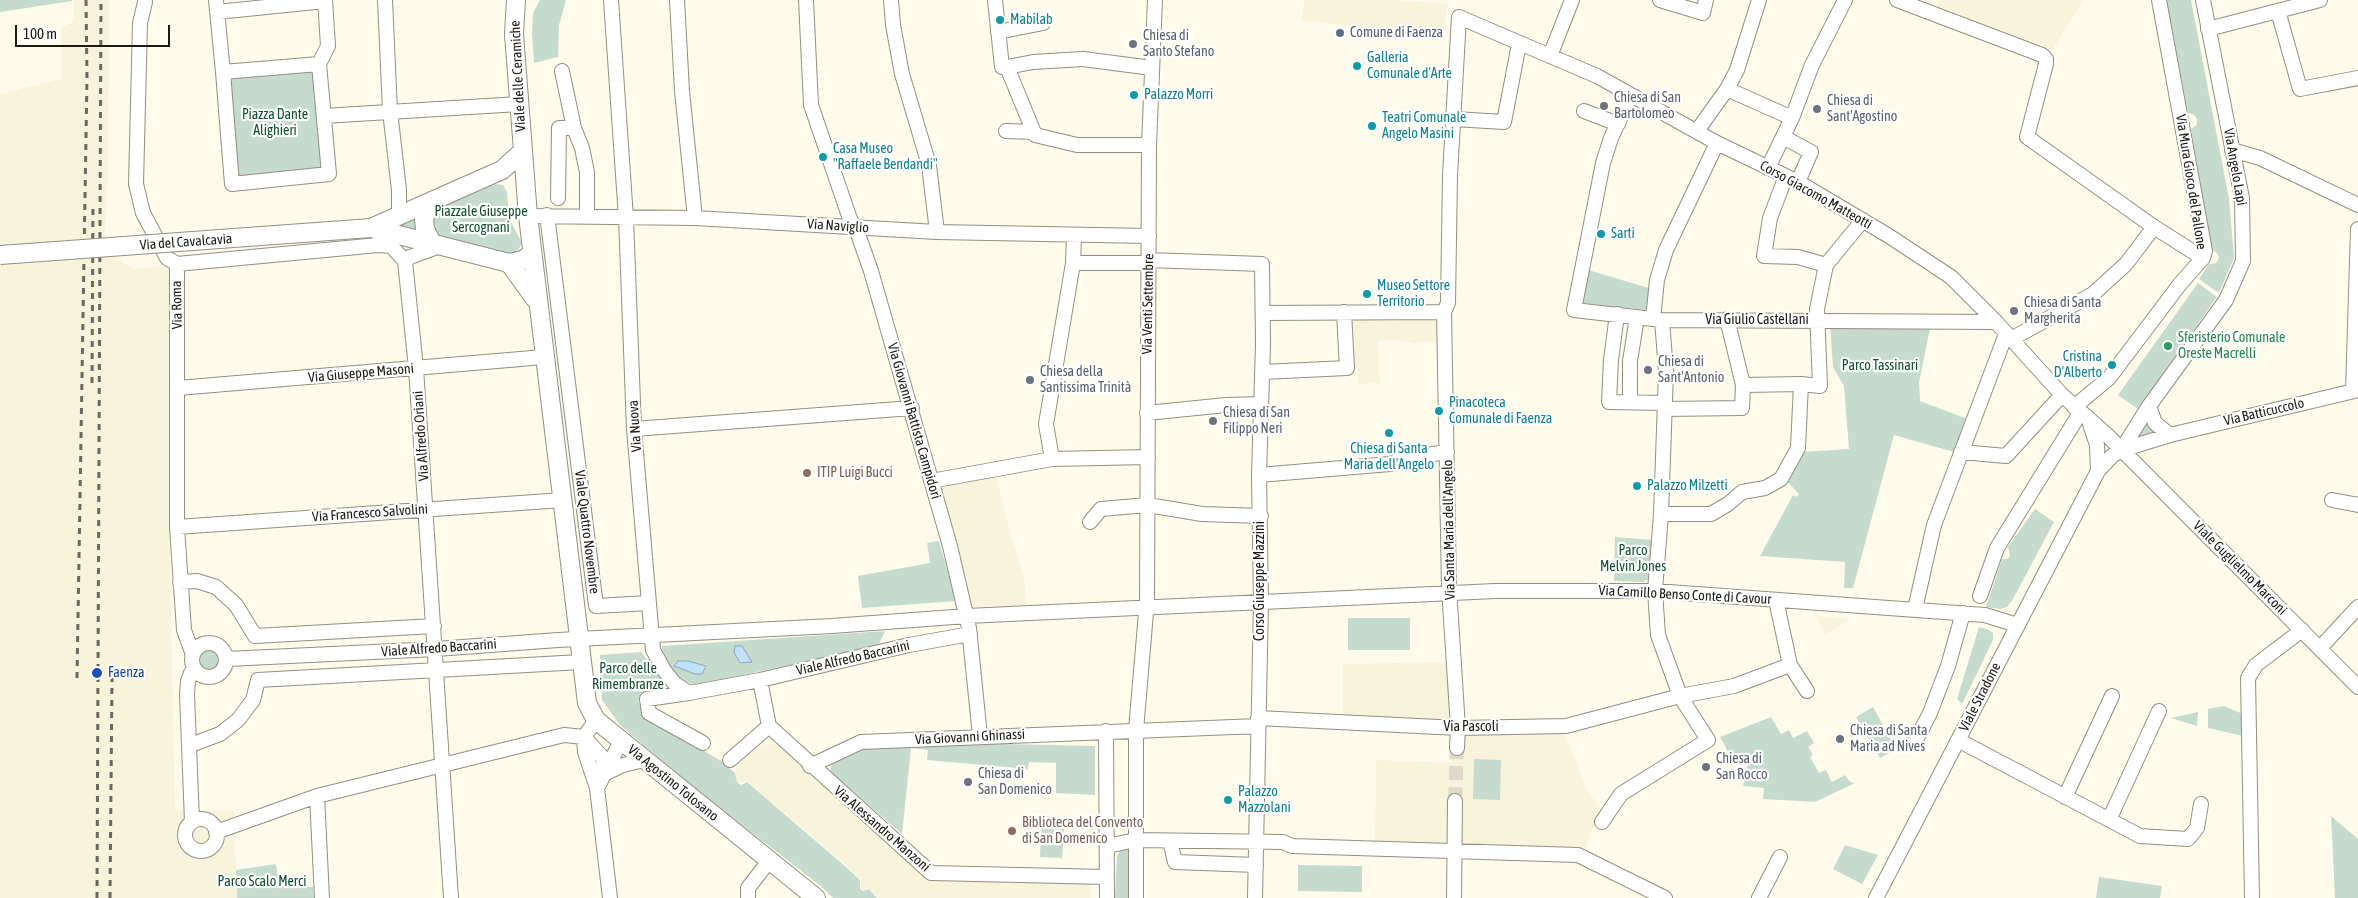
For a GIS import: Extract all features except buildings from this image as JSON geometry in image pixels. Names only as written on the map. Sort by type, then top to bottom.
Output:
[{"type":"main road","name":"Viale delle Ceramiche","points":[[516,0],[514,34],[523,151]]},
{"type":"main road","points":[[493,174],[513,178],[518,215],[531,246],[523,260],[509,263],[437,246],[425,229],[424,218],[430,202],[509,166],[523,151]]},
{"type":"main road","name":"Viale Quattro Novembre","points":[[523,151],[536,301],[563,500],[578,639]]},
{"type":"main road","name":"Via del Cavalcavia","points":[[0,255],[371,228],[430,202]]},
{"type":"main road","name":"Via del Cavalcavia","points":[[371,228],[437,246]]},
{"type":"main road","name":"Viale Quattro Novembre","points":[[509,263],[536,301]]},
{"type":"main road","name":"Via Agostino Tolosano","points":[[578,639],[587,703],[596,720],[816,898]]},
{"type":"street","points":[[148,0],[140,23],[136,184],[143,213],[167,258],[177,264]]},
{"type":"street","points":[[384,0],[390,111],[399,190],[399,217]]},
{"type":"street","name":"Via Nuova","points":[[611,0],[626,218],[634,429],[652,635]]},
{"type":"street","points":[[677,0],[682,92],[695,218]]},
{"type":"street","name":"Via Giovanni Battista Campidori","points":[[806,0],[812,105],[872,271],[912,408],[967,616],[980,736]]},
{"type":"street","points":[[891,0],[892,25],[902,74],[929,164],[937,232]]},
{"type":"street","points":[[995,0],[1002,67],[1007,68],[1033,62],[1083,59],[1152,68]]},
{"type":"street","name":"Via Venti Settembre","points":[[1136,898],[1136,730],[1146,607],[1149,145],[1155,0]]},
{"type":"street","points":[[1550,56],[1572,0]]},
{"type":"street","points":[[1660,0],[1703,13],[1706,0]]},
{"type":"street","points":[[1697,132],[1727,89],[1737,70],[1759,0]]},
{"type":"street","points":[[1768,168],[1792,118],[1812,65],[1845,0]]},
{"type":"street","points":[[1897,0],[2046,58],[2026,137],[2154,227],[2203,258]]},
{"type":"street","name":"Via Mura Gioco del Pallone","points":[[1980,596],[1997,548],[2081,414],[2180,284],[2203,258],[2205,251],[2159,0]]},
{"type":"street","name":"Via Angelo Lapi","points":[[2121,450],[2149,406],[2226,300],[2244,260],[2242,198],[2202,0]]},
{"type":"street","points":[[2208,29],[2320,0]]},
{"type":"street","points":[[325,1],[328,46],[319,64],[329,174],[232,184],[216,6],[325,1]]},
{"type":"street","points":[[2278,11],[2300,89],[2358,78]]},
{"type":"street","name":"Corso Giacomo Matteotti","points":[[1458,17],[1597,76],[1697,132],[1792,179],[1863,220],[1951,278],[1996,322],[2062,395],[2121,450]]},
{"type":"street","name":"Via Santa Maria dell'Angelo","points":[[1458,17],[1450,175],[1448,303],[1444,312],[1449,592],[1458,748]]},
{"type":"street","points":[[998,32],[1042,23]]},
{"type":"street","points":[[1454,119],[1504,122],[1519,44]]},
{"type":"street","points":[[222,72],[319,64]]},
{"type":"street","points":[[1007,68],[1035,135],[1078,145],[1149,145]]},
{"type":"street","points":[[562,71],[574,128],[582,148],[587,172],[587,216]]},
{"type":"street","points":[[1727,89],[1792,118]]},
{"type":"street","points":[[1584,111],[1618,124],[1631,95]]},
{"type":"street","points":[[324,116],[519,104]]},
{"type":"street","name":"Via Giulio Castellani","points":[[1618,124],[1603,163],[1574,310],[1658,319],[1996,322]]},
{"type":"street","points":[[558,198],[559,128],[574,128]]},
{"type":"street","points":[[1006,131],[1034,132]]},
{"type":"street","points":[[1783,137],[1811,152],[1792,179],[1770,218],[1764,256],[1798,257],[1826,265]]},
{"type":"street","points":[[1602,822],[1621,794],[1708,740],[1680,696],[1658,635],[1654,591],[1661,514],[1666,372],[1658,319],[1657,280],[1666,250],[1717,142]]},
{"type":"street","points":[[2232,150],[2260,158],[2358,205]]},
{"type":"street","name":"Via Naviglio","points":[[528,216],[695,218],[937,232],[1149,236]]},
{"type":"street","name":"Viale Quattro Novembre","points":[[547,216],[596,606],[649,603]]},
{"type":"street","points":[[1743,385],[1801,384],[1820,386],[1817,309],[1826,265],[1863,220]]},
{"type":"street","points":[[1914,609],[1934,526],[1961,452],[2009,336],[2093,294],[2126,264],[2154,227]]},
{"type":"street","points":[[2356,390],[2358,229]]},
{"type":"street","points":[[1052,459],[1046,424],[1073,263],[1074,236]]},
{"type":"street","name":"Via Roma","points":[[193,655],[184,630],[177,527],[177,264],[378,245],[391,246],[405,261]]},
{"type":"street","points":[[405,261],[437,246]]},
{"type":"street","name":"Via Alfredo Oriani","points":[[405,261],[416,368],[444,764],[451,898]]},
{"type":"street","points":[[1073,263],[1148,262]]},
{"type":"street","name":"Corso Giuseppe Mazzini","points":[[1148,262],[1262,264],[1263,313],[1259,474],[1261,602],[1255,898]]},
{"type":"street","points":[[1262,372],[1347,368],[1344,312]]},
{"type":"street","points":[[1263,313],[1444,312]]},
{"type":"street","points":[[1617,314],[1611,360],[1609,402],[1634,402],[1664,406],[1742,408],[1743,385],[1727,319]]},
{"type":"street","points":[[1634,402],[1630,361],[1637,317]]},
{"type":"street","points":[[540,323],[559,320]]},
{"type":"street","name":"Via Giuseppe Masoni","points":[[178,388],[544,357]]},
{"type":"street","points":[[1661,514],[1711,514],[1728,504],[1742,492],[1765,488],[1781,479],[1798,448],[1801,384]]},
{"type":"street","name":"Via Batticuccolo","points":[[2121,450],[2170,435],[2356,390]]},
{"type":"street","points":[[1961,452],[2006,456],[2062,395]]},
{"type":"street","points":[[1147,413],[1226,405],[1261,404]]},
{"type":"street","points":[[2149,406],[2155,423],[2170,435]]},
{"type":"street","points":[[634,429],[912,408]]},
{"type":"street","points":[[2081,414],[2097,445],[2098,471]]},
{"type":"street","points":[[554,436],[574,434]]},
{"type":"street","points":[[2087,496],[2098,471],[2121,450]]},
{"type":"street","points":[[2087,496],[2116,460],[2121,450]]},
{"type":"street","name":"Viale Guglielmo Marconi","points":[[2121,450],[2358,687]]},
{"type":"street","points":[[1259,474],[1390,464],[1405,458],[1447,452]]},
{"type":"street","points":[[931,481],[1052,459],[1148,457]]},
{"type":"street","name":"Viale Stradone","points":[[1876,898],[2017,625],[2087,496]]},
{"type":"street","name":"Via Francesco Salvolini","points":[[177,527],[563,500]]},
{"type":"street","points":[[2332,500],[2358,505]]},
{"type":"street","points":[[1090,522],[1100,509],[1148,505],[1202,514],[1261,516]]},
{"type":"street","name":"Viale Alfredo Baccarini","points":[[180,582],[197,581],[216,587],[236,605],[255,636],[434,626]]},
{"type":"street","name":"Via Camillo Benso Conte di Cavour","points":[[1146,607],[1449,592],[1607,590],[1654,591],[1963,613],[1985,615],[2017,625]]},
{"type":"street","points":[[1776,600],[1790,665],[1807,691]]},
{"type":"street","name":"Viale Alfredo Baccarini","points":[[226,659],[436,649],[578,639],[1146,607]]},
{"type":"street","points":[[2320,648],[2358,607]]},
{"type":"street","points":[[1914,744],[1930,713],[1948,666],[1963,613]]},
{"type":"street","points":[[2252,898],[2248,678],[2256,665],[2302,630]]},
{"type":"street","name":"Viale Alfredo Baccarini","points":[[689,693],[760,680],[909,645],[970,634]]},
{"type":"street","points":[[652,635],[653,650],[664,670],[675,684],[689,693]]},
{"type":"street","points":[[209,643],[221,647],[226,659],[222,671],[214,676],[204,676],[196,670],[192,662],[193,655],[200,647],[209,643]]},
{"type":"street","name":"Viale Alfredo Baccarini","points":[[189,743],[196,743],[220,734],[238,720],[253,700],[258,680],[581,662]]},
{"type":"street","name":"Via Pascoli","points":[[1136,730],[1258,722],[1458,728],[1566,726],[1680,696],[1734,686],[1790,665]]},
{"type":"street","points":[[192,822],[188,682],[191,673],[196,670]]},
{"type":"street","points":[[730,760],[769,726],[760,680]]},
{"type":"street","points":[[689,693],[647,700],[649,713],[703,743]]},
{"type":"street","points":[[2064,797],[2112,696]]},
{"type":"street","points":[[2109,820],[2159,711]]},
{"type":"street","points":[[596,720],[584,737],[587,761],[598,788],[610,898]]},
{"type":"street","name":"Via Alessandro Manzoni","points":[[769,726],[810,766],[932,873],[1107,877]]},
{"type":"street","name":"Via Giovanni Ghinassi","points":[[810,766],[861,742],[1136,730]]},
{"type":"street","points":[[1106,731],[1107,898]]},
{"type":"street","points":[[216,832],[317,796],[564,735],[584,737],[603,758],[604,774]]},
{"type":"street","points":[[1958,740],[2140,836],[2188,840],[2197,828],[2201,804]]},
{"type":"street","points":[[598,788],[621,741]]},
{"type":"street","points":[[604,774],[623,765],[644,760]]},
{"type":"street","points":[[317,796],[322,898]]},
{"type":"street","points":[[1454,898],[1455,801]]},
{"type":"street","points":[[202,819],[206,820],[216,832],[212,846],[208,849],[198,850],[189,845],[185,835],[188,826],[192,822],[202,819]]},
{"type":"street","points":[[1108,846],[1136,840],[1282,842],[1292,846],[1578,855],[1665,898]]},
{"type":"street","points":[[1170,841],[1175,862],[1256,865]]},
{"type":"street","points":[[1759,898],[1780,857]]},
{"type":"street","points":[[748,898],[748,888],[769,861]]},
{"type":"shaded area","points":[[74,0],[109,0],[108,178],[105,234],[116,259],[134,269],[166,266],[172,270],[169,522],[175,810],[234,811],[237,898],[0,898],[0,94],[61,79],[61,28],[74,21]]},
{"type":"shaded area","points":[[1304,0],[1396,0],[1448,4],[1442,37],[1302,20]]},
{"type":"shaded area","points":[[1939,0],[2084,0],[2053,49],[1936,7]]},
{"type":"shaded area","points":[[1347,314],[1439,316],[1440,340],[1416,344],[1401,340],[1378,341],[1380,383],[1358,384],[1358,367],[1351,367]]},
{"type":"shaded area","points":[[995,473],[1011,537],[1023,573],[1027,605],[972,607],[957,553],[960,550],[939,482]]},
{"type":"shaded area","points":[[1816,616],[1851,619],[1825,635]]},
{"type":"shaded area","points":[[1450,662],[1452,723],[1343,719],[1343,664]]},
{"type":"shaded area","points":[[1564,731],[1587,790],[1604,813],[1591,831],[1586,848],[1457,844],[1450,846],[1375,845],[1376,760],[1451,763],[1453,749],[1462,732],[1532,734]]},
{"type":"shaded area","points":[[778,744],[928,877],[1091,882],[1091,898],[879,898],[869,888],[863,890],[861,888],[861,880],[846,865],[747,781],[741,783],[737,781],[735,771],[757,745]]},
{"type":"green space","points":[[0,0],[72,0],[72,1],[0,12]]},
{"type":"green space","points":[[540,0],[566,0],[559,25],[558,57],[534,63],[533,13]]},
{"type":"green space","points":[[2166,0],[2191,0],[2229,199],[2234,258],[2219,293],[2199,279],[2209,264],[2216,263],[2219,258],[2217,253],[2211,249],[2191,129],[2197,125],[2197,119],[2194,115],[2188,113]]},
{"type":"green space","name":"Piazza Dante Alighieri","points":[[316,67],[326,171],[234,179],[225,76]]},
{"type":"green space","name":"Piazzale Giuseppe Sercognani","points":[[495,184],[503,185],[507,192],[509,218],[522,243],[517,252],[511,254],[438,238],[430,222],[436,207]]},
{"type":"green space","points":[[418,213],[421,237],[390,228]]},
{"type":"green space","points":[[1588,270],[1652,289],[1649,310],[1582,304]]},
{"type":"green space","name":"Sferisterio Comunale Oreste Macrelli","points":[[2198,283],[2217,297],[2138,409],[2118,395]]},
{"type":"green space","name":"Parco Tassinari","points":[[1830,324],[1931,324],[1919,382],[1920,401],[1970,420],[1957,453],[1894,435],[1853,588],[1844,588],[1845,562],[1760,556],[1793,495],[1797,497],[1799,494],[1785,479],[1802,452],[1849,449],[1844,386],[1833,367]]},
{"type":"green space","points":[[2148,418],[2159,432],[2139,439],[2137,436]]},
{"type":"green space","points":[[2035,509],[2054,522],[2007,607],[2000,609],[1986,607],[2002,559],[2007,559],[2010,556],[2008,547]]},
{"type":"green space","name":"Parco Melvin Jones","points":[[1615,537],[1652,540],[1649,579],[1643,582],[1614,581]]},
{"type":"green space","points":[[939,541],[956,601],[862,608],[858,576],[930,563],[927,543]]},
{"type":"green space","points":[[1348,618],[1410,618],[1410,650],[1348,650]]},
{"type":"green space","points":[[1979,627],[1993,633],[1993,640],[1962,704],[1957,699]]},
{"type":"green space","points":[[885,631],[878,646],[696,685],[677,679],[663,661],[662,646]]},
{"type":"green space","points":[[209,648],[218,651],[221,660],[218,669],[209,672],[200,669],[197,660],[200,651]]},
{"type":"green space","name":"Parco delle Rimembranze","points":[[641,652],[666,684],[663,690],[638,700],[644,716],[723,762],[735,773],[737,782],[741,785],[747,782],[860,880],[860,889],[863,891],[869,889],[877,898],[833,898],[821,886],[704,796],[620,725],[602,700],[600,655]]},
{"type":"green space","points":[[2224,706],[2243,714],[2243,736],[2208,728],[2208,709]]},
{"type":"green space","points":[[1873,707],[1896,749],[1880,758],[1856,717]]},
{"type":"green space","points":[[2198,712],[2197,726],[2171,718]]},
{"type":"green space","points":[[1771,717],[1781,734],[1789,730],[1793,738],[1807,731],[1814,743],[1808,747],[1813,755],[1810,757],[1819,773],[1826,770],[1832,782],[1845,775],[1850,782],[1855,783],[1815,802],[1763,799],[1764,788],[1743,786],[1749,760],[1730,755],[1720,737]]},
{"type":"green space","points":[[908,742],[1095,746],[1095,795],[1056,793],[1056,763],[1029,762],[1028,769],[927,760],[928,750],[911,748],[902,834],[830,770],[832,763],[862,746]]},
{"type":"green space","points":[[1474,759],[1501,760],[1500,800],[1473,799]]},
{"type":"green space","points":[[1042,816],[1065,818],[1062,858],[1040,857]]},
{"type":"green space","points":[[2331,816],[2358,839],[2358,898],[2335,898]]},
{"type":"green space","points":[[1132,844],[1133,898],[1115,898],[1117,856],[1121,849]]},
{"type":"green space","points":[[1845,845],[1878,855],[1862,884],[1833,869]]},
{"type":"green space","name":"Parco Scalo Merci","points":[[276,864],[279,886],[313,887],[314,898],[237,898],[236,870]]},
{"type":"green space","points":[[1298,865],[1362,866],[1362,892],[1298,891]]},
{"type":"green space","points":[[2099,877],[2162,886],[2160,898],[2096,898]]},
{"type":"water","points":[[735,646],[742,646],[752,662],[740,663],[734,652]]},
{"type":"water","points":[[678,661],[688,661],[706,666],[702,674],[695,674],[674,666]]},
{"type":"tunnel","points":[[1455,801],[1457,748]]},
{"type":"railway","points":[[77,678],[87,77],[86,0]]},
{"type":"railway","points":[[97,898],[101,0]]},
{"type":"railway","points":[[92,383],[93,203]]},
{"type":"railway","points":[[110,898],[112,678]]},
{"type":"place","name":"Mabilab","points":[[1000,20]]},
{"type":"place","name":"Comune di Faenza","points":[[1340,33]]},
{"type":"place","name":"Chiesa di Santo Stefano","points":[[1133,44]]},
{"type":"place","name":"Galleria Comunale d'Arte","points":[[1357,66]]},
{"type":"place","name":"Palazzo Morri","points":[[1134,95]]},
{"type":"place","name":"Chiesa di San Bartolomeo","points":[[1604,106]]},
{"type":"place","name":"Chiesa di Sant'Agostino","points":[[1817,109]]},
{"type":"place","name":"Teatri Comunale Angelo Masini","points":[[1372,126]]},
{"type":"place","name":"Casa Museo \"Raffaele Bendandi\"","points":[[823,157]]},
{"type":"place","name":"Sarti","points":[[1601,234]]},
{"type":"place","name":"Museo Settore Territorio","points":[[1367,294]]},
{"type":"place","name":"Chiesa di Santa Margherita","points":[[2014,311]]},
{"type":"place","name":"Sferisterio Comunale Oreste Macrelli","points":[[2168,346]]},
{"type":"place","name":"Cristina D'Alberto","points":[[2112,365]]},
{"type":"place","name":"Chiesa di Sant'Antonio","points":[[1648,370]]},
{"type":"place","name":"Chiesa della Santissima Trinità","points":[[1030,380]]},
{"type":"place","name":"Pinacoteca Comunale di Faenza","points":[[1439,411]]},
{"type":"place","name":"Chiesa di San Filippo Neri","points":[[1213,421]]},
{"type":"place","name":"Chiesa di Santa Maria dell'Angelo","points":[[1389,433]]},
{"type":"place","name":"ITIP Luigi Bucci","points":[[807,473]]},
{"type":"place","name":"Palazzo Milzetti","points":[[1637,486]]},
{"type":"place","name":"Faenza","points":[[97,673]]},
{"type":"place","name":"Chiesa di Santa Maria ad Nives","points":[[1840,739]]},
{"type":"place","name":"Chiesa di San Rocco","points":[[1706,767]]},
{"type":"place","name":"Chiesa di San Domenico","points":[[968,782]]},
{"type":"place","name":"Palazzo Mazzolani","points":[[1228,800]]},
{"type":"place","name":"Biblioteca del Convento di San Domenico","points":[[1012,831]]}]
